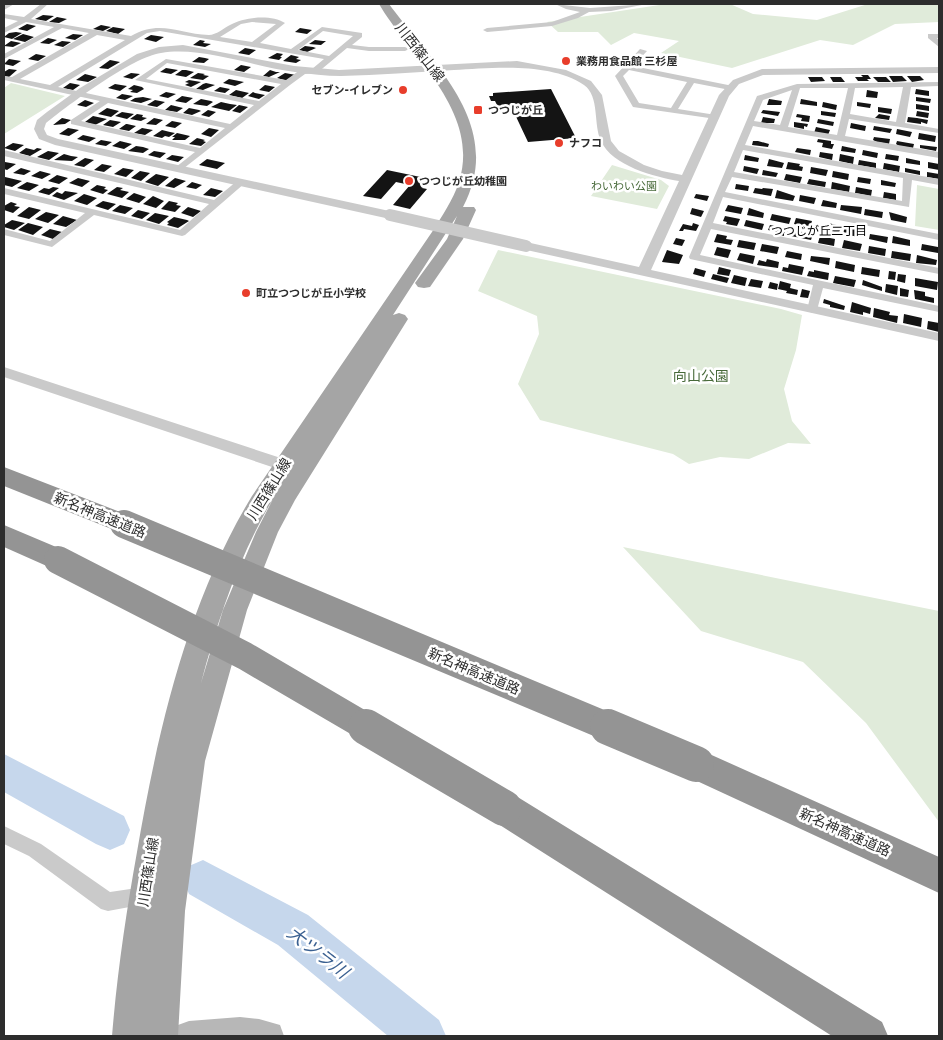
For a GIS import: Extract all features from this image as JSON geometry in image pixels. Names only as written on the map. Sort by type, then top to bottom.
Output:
[{"type":"highway","name":"新名神高速道路","points":[[4,476],[124,524],[696,764],[939,875]]},
{"type":"highway","points":[[4,535],[58,560],[245,656],[504,808],[868,1036]]},
{"type":"main road","name":"川西篠山線","points":[[162,1036],[169,911],[191,760],[235,610],[268,532],[286,496],[394,327],[454,239],[474,197],[483,168],[482,137],[465,98],[400,28],[384,4]]},
{"type":"main road","name":"川西篠山線","points":[[129,1036],[144,896],[166,770],[199,639],[240,538],[264,494],[423,258],[457,202],[469,175],[469,137],[456,102],[396,4]]},
{"type":"main road","points":[[189,1036],[210,1033],[258,1033],[269,1036]]},
{"type":"street","points":[[4,8],[11,4]]},
{"type":"street","points":[[4,31],[25,20],[45,4]]},
{"type":"street","points":[[558,4],[570,9],[586,10],[644,4]]},
{"type":"street","points":[[487,30],[535,26],[576,18],[586,10]]},
{"type":"street","points":[[4,16],[133,39]]},
{"type":"street","points":[[213,38],[239,21],[254,18],[282,23],[253,45]]},
{"type":"street","points":[[4,57],[60,26]]},
{"type":"street","points":[[51,88],[145,32],[160,29],[329,58]]},
{"type":"street","points":[[180,169],[287,83],[303,72],[314,71],[359,35],[322,29],[292,51]]},
{"type":"street","points":[[13,80],[96,32]]},
{"type":"street","points":[[939,36],[931,36],[939,45]]},
{"type":"street","points":[[346,46],[428,58],[540,66],[577,77],[588,84],[597,95],[606,141],[615,153],[640,167],[659,174],[685,179]]},
{"type":"street","points":[[428,58],[339,73],[314,71],[183,48],[158,50],[140,56],[79,94],[41,122],[39,129],[43,137],[56,142],[939,337]]},
{"type":"street","points":[[643,51],[619,76],[636,105],[713,117]]},
{"type":"street","points":[[261,104],[139,80],[166,61],[287,83]]},
{"type":"street","points":[[627,67],[730,88]]},
{"type":"street","points":[[644,271],[713,117],[724,95],[736,82],[762,72],[939,70]]},
{"type":"street","points":[[4,78],[233,126]]},
{"type":"street","points":[[674,111],[692,80]]},
{"type":"street","points":[[900,125],[907,84]]},
{"type":"street","points":[[939,84],[796,86],[760,98],[694,257],[939,309]]},
{"type":"street","points":[[840,138],[852,85]]},
{"type":"street","points":[[784,129],[796,86]]},
{"type":"street","points":[[107,100],[74,122],[202,151]]},
{"type":"street","points":[[846,116],[939,131]]},
{"type":"street","points":[[750,123],[939,155]]},
{"type":"street","points":[[741,147],[939,182]]},
{"type":"street","points":[[4,154],[216,203]]},
{"type":"street","points":[[730,174],[906,205],[908,177]]},
{"type":"street","points":[[4,191],[182,233],[240,183]]},
{"type":"street","points":[[720,194],[939,237]]},
{"type":"street","points":[[4,232],[52,244],[92,212]]},
{"type":"street","points":[[707,225],[939,272]]},
{"type":"street","points":[[812,310],[819,284]]},
{"type":"street","points":[[4,372],[284,465]]},
{"type":"street","points":[[4,835],[35,850],[108,902],[144,896]]},
{"type":"green space","points":[[666,4],[730,4],[753,14],[817,20],[868,4],[939,4],[939,22],[895,24],[853,45],[820,40],[732,68],[661,53],[679,41],[634,33],[611,45],[598,32],[558,32],[547,22]]},
{"type":"green space","points":[[11,83],[65,96],[4,134],[4,88]]},
{"type":"green space","name":"わいわい公園","points":[[612,165],[661,180],[669,186],[657,209],[591,196]]},
{"type":"green space","points":[[917,185],[939,189],[939,230],[915,226]]},
{"type":"green space","name":"向山公園","points":[[498,250],[802,315],[796,350],[784,389],[792,421],[811,444],[788,443],[749,459],[720,457],[689,464],[673,454],[540,420],[518,384],[539,334],[537,316],[478,291]]},
{"type":"green space","points":[[623,547],[939,611],[939,822],[866,723],[803,662],[701,631]]},
{"type":"building","points":[[43,15],[54,16],[46,21],[35,19]]},
{"type":"building","points":[[57,17],[67,19],[59,23],[49,22]]},
{"type":"building","points":[[27,24],[36,26],[27,31],[18,29]]},
{"type":"building","points":[[101,25],[111,27],[103,31],[93,29]]},
{"type":"building","points":[[113,27],[125,29],[118,34],[106,31]]},
{"type":"building","points":[[300,28],[312,30],[307,34],[295,32]]},
{"type":"building","points":[[9,33],[22,33],[12,39],[4,37]]},
{"type":"building","points":[[23,34],[34,37],[25,42],[13,39]]},
{"type":"building","points":[[73,34],[83,35],[75,40],[65,38]]},
{"type":"building","points":[[151,35],[164,37],[156,42],[144,39]]},
{"type":"building","points":[[48,38],[57,40],[49,44],[40,43]]},
{"type":"building","points":[[200,40],[205,41],[203,43],[211,44],[205,47],[193,45]]},
{"type":"building","points":[[315,40],[326,41],[321,45],[309,44]]},
{"type":"building","points":[[11,41],[21,43],[13,47],[4,46]]},
{"type":"building","points":[[62,41],[71,42],[63,47],[54,45]]},
{"type":"building","points":[[305,46],[316,48],[307,52],[299,50]]},
{"type":"building","points":[[245,48],[256,50],[249,55],[238,53]]},
{"type":"building","points":[[277,53],[283,54],[279,60],[268,58]]},
{"type":"building","points":[[36,54],[46,56],[38,61],[28,59]]},
{"type":"building","points":[[291,55],[299,57],[296,59],[301,60],[296,63],[283,61]]},
{"type":"building","points":[[199,57],[209,59],[204,63],[192,62]]},
{"type":"building","points":[[9,59],[21,61],[13,66],[4,64]]},
{"type":"building","points":[[110,60],[120,62],[108,69],[99,68]]},
{"type":"building","points":[[241,65],[251,67],[244,72],[234,70]]},
{"type":"building","points":[[166,68],[178,70],[171,74],[160,72]]},
{"type":"building","points":[[9,69],[17,70],[9,77],[4,76],[4,72]]},
{"type":"building","points":[[182,70],[194,72],[186,77],[175,75]]},
{"type":"building","points":[[270,70],[280,72],[269,77],[263,76]]},
{"type":"building","points":[[131,73],[140,74],[132,79],[123,77]]},
{"type":"building","points":[[198,73],[209,76],[203,80],[190,78]]},
{"type":"building","points":[[285,73],[296,75],[288,81],[277,78]]},
{"type":"building","points":[[85,74],[97,77],[88,82],[76,80]]},
{"type":"building","points":[[861,75],[868,75],[871,79],[867,79],[869,81],[858,81],[855,77],[863,77]]},
{"type":"building","points":[[889,76],[902,76],[907,81],[893,82]]},
{"type":"building","points":[[907,76],[920,76],[924,80],[912,82]]},
{"type":"building","points":[[808,77],[822,77],[825,81],[811,82]]},
{"type":"building","points":[[830,77],[841,77],[845,82],[833,82]]},
{"type":"building","points":[[873,77],[886,77],[891,82],[878,82]]},
{"type":"building","points":[[229,79],[244,82],[235,86],[223,83]]},
{"type":"building","points":[[189,80],[201,82],[191,87],[185,85],[189,83],[185,82]]},
{"type":"building","points":[[70,83],[80,85],[73,90],[63,88]]},
{"type":"building","points":[[115,84],[127,86],[120,91],[108,88]]},
{"type":"building","points":[[203,84],[215,85],[203,90],[196,89]]},
{"type":"building","points":[[134,85],[144,89],[137,93],[130,92],[133,90],[128,89]]},
{"type":"building","points":[[265,85],[275,87],[269,92],[259,90]]},
{"type":"building","points":[[220,87],[230,89],[225,93],[214,91]]},
{"type":"building","points":[[551,89],[576,138],[528,142],[511,106],[498,107],[495,101],[491,101],[489,96],[493,96],[493,93]]},
{"type":"building","points":[[916,89],[929,91],[929,96],[915,94]]},
{"type":"building","points":[[236,90],[249,93],[242,98],[229,95]]},
{"type":"building","points":[[867,90],[878,92],[877,98],[866,97]]},
{"type":"building","points":[[166,92],[176,94],[168,98],[159,96]]},
{"type":"building","points":[[253,92],[265,95],[259,99],[248,96]]},
{"type":"building","points":[[122,94],[133,96],[125,100],[116,98]]},
{"type":"building","points":[[182,96],[193,98],[186,103],[175,101]]},
{"type":"building","points":[[916,97],[931,99],[930,103],[916,101]]},
{"type":"building","points":[[135,98],[152,99],[141,103],[130,101]]},
{"type":"building","points":[[201,99],[213,102],[207,106],[193,104]]},
{"type":"building","points":[[769,99],[782,101],[781,105],[767,105]]},
{"type":"building","points":[[801,99],[817,102],[817,106],[800,104]]},
{"type":"building","points":[[85,100],[94,103],[86,107],[77,105]]},
{"type":"building","points":[[155,100],[165,102],[157,107],[147,105]]},
{"type":"building","points":[[221,102],[237,105],[229,111],[211,107]]},
{"type":"building","points":[[823,102],[837,105],[836,110],[822,107]]},
{"type":"building","points":[[857,102],[871,104],[870,108],[857,106]]},
{"type":"building","points":[[916,104],[929,106],[929,111],[916,109]]},
{"type":"building","points":[[171,105],[183,108],[177,112],[165,110]]},
{"type":"building","points":[[239,105],[248,107],[240,113],[232,111]]},
{"type":"building","points":[[878,107],[892,109],[891,114],[878,112]]},
{"type":"building","points":[[107,108],[119,111],[111,117],[98,114]]},
{"type":"building","points":[[189,108],[201,111],[192,115],[183,113]]},
{"type":"building","points":[[208,110],[216,112],[209,117],[201,115]]},
{"type":"building","points":[[763,110],[780,112],[778,116],[761,113]]},
{"type":"building","points":[[821,111],[836,113],[835,117],[821,115]]},
{"type":"building","points":[[917,111],[929,113],[928,118],[916,116]]},
{"type":"building","points":[[122,112],[134,114],[127,119],[115,116]]},
{"type":"building","points":[[137,114],[147,118],[141,121],[130,119]]},
{"type":"building","points":[[797,114],[810,116],[809,122],[801,121],[802,118],[796,117]]},
{"type":"building","points":[[879,114],[890,116],[889,120],[875,118]]},
{"type":"building","points":[[93,116],[107,119],[95,125],[85,122]]},
{"type":"building","points":[[763,117],[775,119],[774,123],[761,123]]},
{"type":"building","points":[[908,117],[928,120],[927,124],[907,122]]},
{"type":"building","points":[[62,118],[71,120],[65,124],[53,125]]},
{"type":"building","points":[[154,118],[163,120],[156,125],[146,124]]},
{"type":"building","points":[[818,119],[834,122],[833,126],[817,123]]},
{"type":"building","points":[[110,120],[121,122],[113,127],[103,125]]},
{"type":"building","points":[[172,121],[182,123],[175,128],[165,126]]},
{"type":"building","points":[[794,122],[808,124],[807,127],[804,126],[804,129],[794,127]]},
{"type":"building","points":[[851,123],[866,126],[865,131],[850,128]]},
{"type":"building","points":[[126,124],[136,126],[129,131],[119,129]]},
{"type":"building","points":[[874,126],[892,129],[890,133],[873,130]]},
{"type":"building","points":[[816,127],[830,130],[828,135],[814,133]]},
{"type":"building","points":[[68,128],[79,130],[69,136],[59,134]]},
{"type":"building","points":[[142,128],[153,130],[145,135],[134,133]]},
{"type":"building","points":[[209,128],[219,130],[211,137],[201,134]]},
{"type":"building","points":[[897,129],[912,132],[910,137],[896,134]]},
{"type":"building","points":[[162,130],[175,133],[169,137],[165,136],[162,138],[153,136]]},
{"type":"building","points":[[177,133],[190,136],[185,140],[172,140],[175,137],[172,137]]},
{"type":"building","points":[[919,133],[936,136],[935,142],[918,139]]},
{"type":"building","points":[[83,135],[96,138],[89,142],[77,139]]},
{"type":"building","points":[[874,137],[890,139],[889,144],[877,142],[873,140]]},
{"type":"building","points":[[197,138],[206,142],[201,146],[189,144]]},
{"type":"building","points":[[818,139],[831,141],[831,144],[834,144],[832,149],[822,147],[823,143],[817,142]]},
{"type":"building","points":[[101,140],[112,142],[106,146],[95,144]]},
{"type":"building","points":[[120,141],[132,144],[124,149],[112,146]]},
{"type":"building","points":[[753,141],[769,144],[768,147],[752,145]]},
{"type":"building","points":[[897,141],[914,144],[913,148],[899,146],[896,144]]},
{"type":"building","points":[[13,143],[24,145],[15,151],[4,148]]},
{"type":"building","points":[[920,145],[937,147],[936,151],[920,148]]},
{"type":"building","points":[[136,146],[149,149],[143,153],[128,151]]},
{"type":"building","points":[[842,146],[856,149],[855,153],[841,151]]},
{"type":"building","points":[[26,148],[42,149],[30,156],[19,153]]},
{"type":"building","points":[[797,148],[811,150],[810,155],[795,152]]},
{"type":"building","points":[[863,150],[878,153],[877,158],[862,155]]},
{"type":"building","points":[[48,151],[59,153],[49,160],[37,157]]},
{"type":"building","points":[[154,151],[166,153],[160,158],[148,155]]},
{"type":"building","points":[[820,152],[833,154],[832,160],[819,157]]},
{"type":"building","points":[[64,154],[78,157],[72,161],[54,160]]},
{"type":"building","points":[[840,154],[854,157],[853,164],[839,161]]},
{"type":"building","points":[[886,154],[899,156],[898,161],[885,159]]},
{"type":"building","points":[[172,155],[184,157],[178,162],[166,159]]},
{"type":"building","points":[[745,155],[759,158],[758,162],[744,160]]},
{"type":"building","points":[[85,158],[94,160],[84,167],[74,165]]},
{"type":"building","points":[[906,158],[920,161],[920,165],[906,163]]},
{"type":"building","points":[[207,159],[225,163],[217,169],[199,165]]},
{"type":"building","points":[[769,159],[784,163],[782,168],[767,166]]},
{"type":"building","points":[[859,160],[876,163],[876,168],[858,165]]},
{"type":"building","points":[[5,162],[16,164],[7,170],[4,169]]},
{"type":"building","points":[[788,162],[800,164],[799,166],[803,167],[802,171],[786,169]]},
{"type":"building","points":[[928,162],[939,164],[939,170],[928,168]]},
{"type":"building","points":[[884,163],[900,166],[899,172],[883,169]]},
{"type":"building","points":[[102,164],[112,166],[104,172],[94,170]]},
{"type":"building","points":[[744,166],[759,169],[757,174],[743,171]]},
{"type":"building","points":[[811,167],[828,170],[826,176],[810,173]]},
{"type":"building","points":[[21,168],[31,171],[24,175],[13,173]]},
{"type":"building","points":[[123,168],[134,170],[126,177],[114,174]]},
{"type":"building","points":[[905,168],[920,171],[920,175],[905,172]]},
{"type":"building","points":[[387,170],[430,179],[422,188],[427,189],[410,209],[393,205],[410,185],[396,182],[381,199],[363,196]]},
{"type":"building","points":[[763,170],[778,173],[776,177],[762,175]]},
{"type":"building","points":[[40,171],[51,174],[42,179],[31,176]]},
{"type":"building","points":[[140,171],[150,173],[141,181],[131,178]]},
{"type":"building","points":[[833,171],[849,174],[848,180],[832,177]]},
{"type":"building","points":[[927,172],[939,174],[939,179],[927,177]]},
{"type":"building","points":[[156,174],[169,177],[158,186],[145,182]]},
{"type":"building","points":[[786,174],[802,177],[800,183],[784,180]]},
{"type":"building","points":[[57,175],[68,178],[59,184],[48,181]]},
{"type":"building","points":[[4,177],[22,181],[12,187],[4,185]]},
{"type":"building","points":[[858,177],[871,179],[870,184],[857,182]]},
{"type":"building","points":[[78,178],[90,181],[82,187],[69,183]]},
{"type":"building","points":[[175,178],[186,181],[174,188],[165,186]]},
{"type":"building","points":[[809,179],[826,182],[825,187],[807,184]]},
{"type":"building","points":[[881,180],[896,183],[895,187],[881,185]]},
{"type":"building","points":[[27,182],[39,185],[29,191],[17,188]]},
{"type":"building","points":[[192,182],[202,185],[196,189],[186,187]]},
{"type":"building","points":[[832,182],[850,186],[849,192],[831,189]]},
{"type":"building","points":[[736,184],[749,186],[748,191],[735,189]]},
{"type":"building","points":[[97,185],[106,187],[104,189],[108,190],[103,194],[90,190]]},
{"type":"building","points":[[53,187],[59,188],[49,195],[38,192],[44,188],[49,189]]},
{"type":"building","points":[[117,187],[123,188],[120,190],[129,192],[122,198],[107,194]]},
{"type":"building","points":[[856,187],[872,190],[871,196],[855,193]]},
{"type":"building","points":[[211,188],[223,191],[215,197],[203,195]]},
{"type":"building","points":[[755,188],[773,189],[771,196],[753,193]]},
{"type":"building","points":[[777,190],[795,196],[793,201],[775,198]]},
{"type":"building","points":[[65,191],[78,193],[64,200],[52,196],[57,192],[62,194]]},
{"type":"building","points":[[884,192],[896,194],[896,200],[883,198]]},
{"type":"building","points":[[134,193],[146,197],[139,203],[126,199]]},
{"type":"building","points":[[84,194],[97,198],[87,205],[74,201]]},
{"type":"building","points":[[696,194],[709,196],[707,201],[694,198]]},
{"type":"building","points":[[800,195],[816,198],[814,204],[799,201]]},
{"type":"building","points":[[153,196],[164,201],[156,208],[143,204]]},
{"type":"building","points":[[823,200],[837,203],[836,208],[821,206]]},
{"type":"building","points":[[103,201],[116,204],[108,210],[95,206]]},
{"type":"building","points":[[169,201],[178,203],[176,205],[181,206],[175,212],[161,209]]},
{"type":"building","points":[[11,202],[17,204],[14,206],[20,207],[13,213],[4,210],[4,206]]},
{"type":"building","points":[[120,205],[133,208],[125,214],[112,211]]},
{"type":"building","points":[[728,205],[743,208],[741,214],[725,211]]},
{"type":"building","points":[[841,205],[862,207],[861,214],[840,210]]},
{"type":"building","points":[[29,207],[41,210],[29,219],[17,216]]},
{"type":"building","points":[[188,207],[201,211],[193,217],[181,213]]},
{"type":"building","points":[[692,208],[704,211],[701,217],[690,214]]},
{"type":"building","points":[[749,208],[764,213],[763,218],[747,215]]},
{"type":"building","points":[[865,209],[883,212],[882,218],[864,215]]},
{"type":"building","points":[[138,210],[150,213],[142,219],[131,216]]},
{"type":"building","points":[[46,212],[59,215],[48,223],[35,219]]},
{"type":"building","points":[[889,212],[907,217],[906,223],[891,220]]},
{"type":"building","points":[[155,213],[169,216],[159,224],[146,220]]},
{"type":"building","points":[[772,214],[791,218],[789,224],[770,220]]},
{"type":"building","points":[[63,216],[77,220],[66,227],[53,224]]},
{"type":"building","points":[[725,216],[740,219],[737,226],[726,224],[727,222],[723,221]]},
{"type":"building","points":[[174,217],[189,221],[178,228],[167,225],[169,223],[167,222]]},
{"type":"building","points":[[796,218],[812,221],[810,227],[794,224]]},
{"type":"building","points":[[12,220],[25,223],[14,230],[4,227],[4,225]]},
{"type":"building","points":[[746,220],[764,224],[762,230],[744,226]]},
{"type":"building","points":[[28,223],[43,227],[33,235],[18,230]]},
{"type":"building","points":[[693,223],[699,225],[696,231],[684,229],[679,231],[683,224],[692,226]]},
{"type":"building","points":[[828,223],[841,226],[839,233],[821,229],[822,225],[828,226]]},
{"type":"building","points":[[770,225],[788,229],[787,234],[784,233],[784,236],[773,233],[773,231],[768,230]]},
{"type":"building","points":[[845,226],[860,229],[859,237],[843,234]]},
{"type":"building","points":[[50,229],[62,232],[53,239],[41,235]]},
{"type":"building","points":[[793,230],[813,234],[811,240],[791,236]]},
{"type":"building","points":[[717,234],[727,236],[726,239],[733,240],[731,245],[714,242]]},
{"type":"building","points":[[870,234],[888,237],[887,243],[869,239]]},
{"type":"building","points":[[820,236],[835,239],[834,246],[818,243]]},
{"type":"building","points":[[893,236],[910,240],[910,246],[892,243]]},
{"type":"building","points":[[676,238],[685,240],[682,246],[673,244]]},
{"type":"building","points":[[739,240],[756,243],[754,250],[737,247]]},
{"type":"building","points":[[844,240],[862,244],[860,251],[842,248]]},
{"type":"building","points":[[762,244],[779,247],[777,254],[760,251]]},
{"type":"building","points":[[922,244],[938,247],[938,253],[921,250]]},
{"type":"building","points":[[869,246],[886,249],[885,256],[868,253]]},
{"type":"building","points":[[717,247],[731,250],[728,258],[714,255]]},
{"type":"building","points":[[667,250],[683,255],[679,264],[662,262]]},
{"type":"building","points":[[787,251],[802,254],[801,260],[785,257]]},
{"type":"building","points":[[892,251],[911,254],[910,261],[891,258]]},
{"type":"building","points":[[740,253],[755,256],[753,264],[737,260]]},
{"type":"building","points":[[917,255],[937,260],[936,265],[916,263]]},
{"type":"building","points":[[811,256],[830,258],[829,265],[810,261]]},
{"type":"building","points":[[767,259],[779,262],[778,268],[757,265],[759,260],[766,262]]},
{"type":"building","points":[[836,261],[855,265],[854,272],[835,268]]},
{"type":"building","points":[[789,264],[804,267],[802,275],[782,271],[783,267],[788,268]]},
{"type":"building","points":[[719,267],[731,270],[729,276],[717,274]]},
{"type":"building","points":[[862,267],[880,270],[879,277],[861,274]]},
{"type":"building","points":[[695,268],[706,271],[704,277],[693,274]]},
{"type":"building","points":[[814,270],[829,273],[828,280],[807,276],[809,271],[814,272]]},
{"type":"building","points":[[889,271],[896,272],[895,280],[888,279]]},
{"type":"building","points":[[713,274],[729,278],[727,283],[711,279]]},
{"type":"building","points":[[898,274],[906,275],[905,283],[897,281]]},
{"type":"building","points":[[734,275],[747,278],[745,286],[731,283]]},
{"type":"building","points":[[835,276],[856,280],[854,287],[833,283]]},
{"type":"building","points":[[915,278],[938,282],[937,290],[915,286]]},
{"type":"building","points":[[751,279],[763,281],[761,288],[748,286]]},
{"type":"building","points":[[863,280],[882,287],[882,291],[862,285]]},
{"type":"building","points":[[780,281],[791,284],[790,288],[798,290],[797,295],[778,289]]},
{"type":"building","points":[[770,282],[778,284],[777,290],[768,288]]},
{"type":"building","points":[[886,284],[898,286],[897,295],[885,292]]},
{"type":"building","points":[[900,288],[909,290],[908,297],[900,296]]},
{"type":"building","points":[[802,289],[810,291],[808,298],[800,297]]},
{"type":"building","points":[[914,290],[925,292],[925,296],[934,298],[934,303],[915,299]]},
{"type":"building","points":[[824,299],[845,306],[844,310],[830,307],[830,305],[823,303]]},
{"type":"building","points":[[852,302],[871,308],[870,314],[863,312],[863,315],[850,312]]},
{"type":"building","points":[[874,308],[890,312],[889,315],[898,316],[897,323],[873,317]]},
{"type":"building","points":[[904,314],[922,318],[921,327],[903,323]]},
{"type":"building","points":[[928,321],[939,323],[939,332],[927,329]]},
{"type":"waterway","name":"大ツラ川","points":[[4,772],[110,830]]},
{"type":"waterway","name":"大ツラ川","points":[[203,880],[293,930],[423,1036]]},
{"type":"place","name":"業務用食品館 三杉屋","points":[[566,61]]},
{"type":"place","name":"セブン-イレブン","points":[[403,90]]},
{"type":"place","name":"つつじが丘","points":[[478,110]]},
{"type":"place","name":"ナフコ","points":[[559,143]]},
{"type":"place","name":"つつじが丘幼稚園","points":[[409,181]]},
{"type":"place","name":"町立つつじが丘小学校","points":[[246,293]]},
{"type":"district","name":"つつじが丘二丁目","points":[[819,230]]}]
